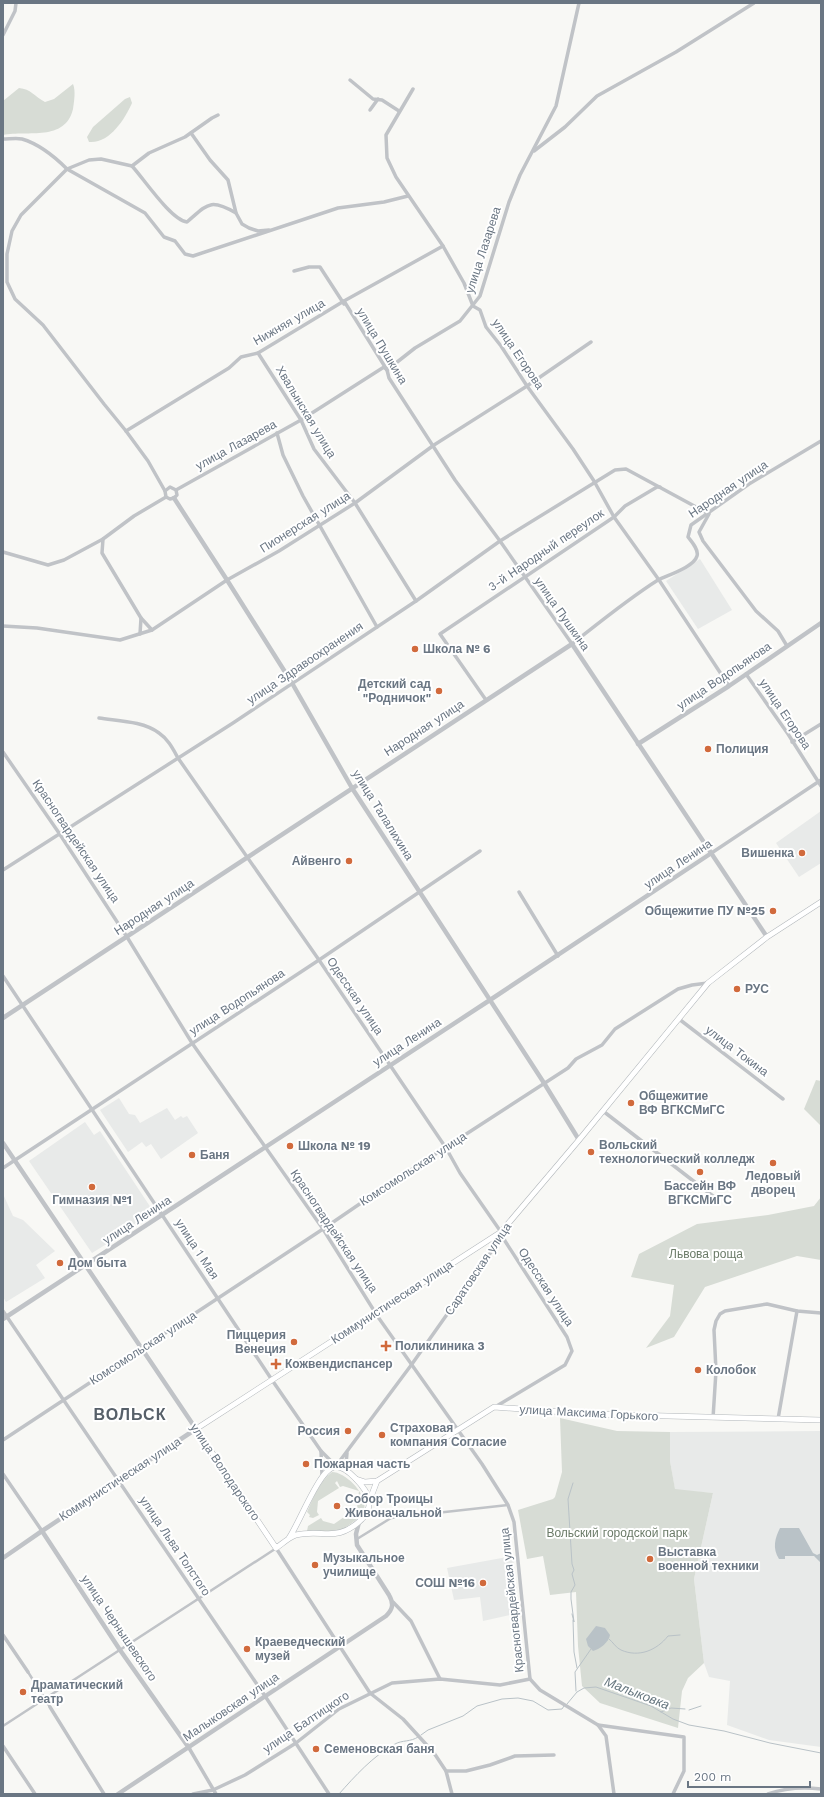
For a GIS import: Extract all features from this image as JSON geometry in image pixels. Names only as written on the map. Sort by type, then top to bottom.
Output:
[{"type":"main road","points":[[708,983],[767,937],[821,902]]},
{"type":"main road","name":"Саратовская улица","points":[[501,1232],[708,983]]},
{"type":"main road","name":"Коммунистическая улица","points":[[196,1429],[501,1232]]},
{"type":"main road","points":[[356,1479],[365,1482],[377,1481],[494,1407]]},
{"type":"main road","name":"улица Максима Горького","points":[[494,1407],[576,1413],[821,1420]]},
{"type":"main road","name":"улица Володарского","points":[[196,1429],[276,1548]]},
{"type":"main road","points":[[276,1548],[289,1538],[322,1475],[331,1468],[336,1466],[347,1470],[356,1479],[368,1496],[369,1502]]},
{"type":"main road","points":[[289,1538],[304,1534],[341,1533],[359,1522],[367,1513],[369,1502],[377,1481]]},
{"type":"main road","points":[[298,1523],[304,1534]]},
{"type":"street","points":[[3,35],[15,11],[16,3]]},
{"type":"street","name":"улица Лазарева","points":[[176,490],[301,420],[386,368],[415,348],[460,321],[474,306],[486,281],[509,202],[520,175],[556,106],[579,3]]},
{"type":"street","points":[[532,153],[565,128],[597,96],[676,52],[754,3]]},
{"type":"street","points":[[350,80],[373,99],[382,100],[399,111]]},
{"type":"street","name":"улица Егорова","points":[[413,89],[386,135],[387,158],[396,177],[443,246],[464,283],[474,306],[480,310],[486,326],[594,481],[614,517],[659,580],[729,686]]},
{"type":"street","points":[[370,110],[378,99]]},
{"type":"street","points":[[132,166],[149,153],[191,133],[218,115]]},
{"type":"street","points":[[191,133],[210,160],[228,180],[236,213],[242,224],[258,231],[276,230]]},
{"type":"street","points":[[3,139],[21,139],[39,147],[67,169],[145,213],[164,237],[175,241],[185,254],[193,256],[276,230],[338,208],[384,202],[408,196]]},
{"type":"street","points":[[166,497],[165,492],[148,461],[126,431],[43,325],[24,309],[15,299],[7,282],[7,254],[12,230],[21,215],[67,169],[89,160],[101,159],[132,166],[161,202],[181,221],[187,222],[205,207],[214,203],[224,206],[236,213]]},
{"type":"street","name":"Нижняя улица","points":[[126,431],[229,368],[241,357],[258,353],[443,246]]},
{"type":"street","name":"улица Пушкина","points":[[294,271],[309,267],[320,267],[386,368],[389,378],[408,409],[434,445],[455,480],[500,541],[572,644],[710,854],[767,937]]},
{"type":"street","name":"Пионерская улица","points":[[3,626],[37,628],[120,640],[152,630],[228,580],[319,527],[355,503],[434,445],[527,386],[591,342]]},
{"type":"street","name":"Хвалынская улица","points":[[258,353],[301,420],[314,449],[355,503],[416,601]]},
{"type":"street","points":[[277,433],[283,455],[319,527],[377,627]]},
{"type":"street","name":"Народная улица","points":[[3,1018],[572,644],[659,580],[688,566],[697,556],[697,550],[688,538],[691,525],[709,514],[721,503],[749,484],[821,441]]},
{"type":"street","name":"улица Здравоохранения","points":[[3,870],[232,723],[416,601],[500,541],[594,481],[615,470],[626,469],[663,488]]},
{"type":"street","points":[[3,552],[48,565],[64,560],[103,539],[134,516],[166,497],[170,499],[177,495],[176,490],[170,487],[165,492]]},
{"type":"street","name":"3-й Народный переулок","points":[[486,700],[440,634],[524,576],[614,517],[625,506],[657,487],[663,488]]},
{"type":"street","points":[[663,488],[709,514],[699,532],[703,541],[756,611],[778,631],[787,646]]},
{"type":"street","name":"улица Талалихина","points":[[174,498],[228,580],[292,683],[352,788],[544,1083],[579,1140]]},
{"type":"street","points":[[103,539],[102,553],[141,618],[152,630]]},
{"type":"street","points":[[140,634],[141,618]]},
{"type":"street","name":"улица Водопьянова","points":[[638,744],[729,686],[821,623]]},
{"type":"street","name":"улица Егорова","points":[[746,674],[820,782]]},
{"type":"street","name":"Одесская улица","points":[[99,718],[143,725],[159,733],[169,743],[319,960],[446,1148],[460,1173],[501,1232],[505,1241],[562,1329],[572,1351],[565,1365],[494,1407]]},
{"type":"street","points":[[792,742],[821,724]]},
{"type":"street","name":"Красногвардейская улица","points":[[3,752],[59,833],[127,937],[192,1043],[323,1229],[375,1312],[459,1430],[508,1505],[514,1522],[530,1679],[540,1690],[598,1725]]},
{"type":"street","name":"улица Ленина","points":[[5,1317],[86,1266],[820,782]]},
{"type":"street","name":"улица Водопьянова","points":[[3,1168],[319,960],[480,851]]},
{"type":"street","points":[[519,892],[558,956]]},
{"type":"street","name":"улица 1 Мая","points":[[3,976],[272,1380],[321,1451],[336,1466]]},
{"type":"street","name":"Комсомольская улица","points":[[3,1440],[63,1399],[218,1299],[383,1188],[568,1068],[576,1059],[596,1050],[602,1045],[614,1029],[678,989],[692,984],[708,983]]},
{"type":"street","name":"улица Токина","points":[[679,1019],[783,1099]]},
{"type":"street","points":[[603,1111],[718,1200]]},
{"type":"street","name":"улица Володарского","points":[[3,1143],[196,1429]]},
{"type":"street","name":"Саратовская улица","points":[[336,1466],[412,1364],[496,1244],[501,1232]]},
{"type":"street","points":[[712,1418],[716,1371],[714,1330],[716,1321],[720,1314],[725,1311],[767,1304],[797,1311],[821,1312]]},
{"type":"street","name":"улица Льва Толстого","points":[[3,1311],[5,1317],[119,1480],[265,1696],[329,1794]]},
{"type":"street","points":[[778,1419],[797,1311]]},
{"type":"street","name":"Коммунистическая улица","points":[[3,1558],[196,1429]]},
{"type":"street","points":[[321,1451],[322,1475]]},
{"type":"street","points":[[347,1453],[347,1470]]},
{"type":"street","name":"улица Чернышевского","points":[[3,1474],[120,1650],[189,1748],[216,1794]]},
{"type":"street","points":[[356,1540],[391,1518],[508,1505]]},
{"type":"street","points":[[359,1522],[356,1540],[357,1545],[393,1602],[411,1621],[440,1679]]},
{"type":"street","points":[[3,1726],[276,1548]]},
{"type":"street","name":"улица Володарского","points":[[276,1548],[370,1692],[403,1719],[434,1753],[446,1771],[452,1794]]},
{"type":"street","name":"Малыковская улица","points":[[118,1794],[386,1616],[392,1610],[393,1602]]},
{"type":"street","points":[[3,1635],[28,1672],[104,1794]]},
{"type":"street","name":"улица Балтицкого","points":[[193,1794],[213,1790],[245,1775],[296,1742],[339,1709],[370,1692],[392,1683],[440,1679],[500,1685],[530,1679]]},
{"type":"street","points":[[598,1725],[684,1737],[684,1771],[673,1794]]},
{"type":"street","points":[[598,1725],[606,1736],[614,1794]]},
{"type":"street","points":[[3,1746],[35,1794]]},
{"type":"street","points":[[446,1771],[466,1771],[490,1766],[515,1756],[554,1755]]},
{"type":"street","points":[[768,1794],[780,1790],[805,1788],[821,1789]]},
{"type":"shaded area","points":[[700,559],[732,610],[698,629],[666,581]]},
{"type":"shaded area","name":"Вишенка","points":[[821,811],[821,863],[799,877],[776,843]]},
{"type":"shaded area","points":[[119,1098],[129,1114],[135,1115],[140,1123],[167,1108],[175,1120],[181,1116],[183,1118],[187,1116],[198,1133],[161,1159],[151,1144],[146,1147],[142,1142],[128,1152],[100,1110]]},
{"type":"shaded area","name":"Гимназия №1","points":[[85,1122],[94,1135],[100,1131],[155,1214],[92,1253],[29,1161]]},
{"type":"shaded area","points":[[3,1194],[13,1216],[23,1220],[55,1251],[36,1265],[45,1278],[6,1302],[3,1297]]},
{"type":"shaded area","points":[[821,1431],[821,1747],[769,1740],[727,1725],[730,1681],[709,1677],[704,1663],[694,1579],[713,1493],[675,1490],[670,1461],[670,1432]]},
{"type":"shaded area","points":[[780,1528],[799,1528],[813,1553],[817,1555],[821,1553],[821,1563],[814,1556],[785,1556],[785,1559],[779,1559],[775,1543]]},
{"type":"shaded area","name":"СОШ №16","points":[[513,1556],[519,1613],[483,1621],[480,1597],[454,1600],[447,1568]]},
{"type":"shaded area","points":[[596,1626],[605,1628],[610,1635],[604,1645],[593,1651],[588,1646],[586,1639]]},
{"type":"green space","points":[[73,84],[75,93],[73,109],[69,119],[62,126],[54,130],[44,132],[3,135],[3,101],[19,88],[30,91],[45,102],[54,99]]},
{"type":"green space","points":[[130,97],[132,103],[121,123],[110,135],[96,142],[89,142],[87,137],[93,127],[125,99]]},
{"type":"green space","points":[[816,1080],[821,1081],[821,1126],[804,1109]]},
{"type":"green space","name":"Львова роща","points":[[821,1197],[821,1260],[797,1256],[705,1287],[674,1337],[646,1348],[670,1316],[674,1285],[631,1277],[639,1254],[697,1224],[768,1215],[814,1206]]},
{"type":"green space","name":"Вольский городской парк","points":[[560,1418],[617,1431],[670,1432],[670,1461],[675,1489],[713,1493],[694,1579],[704,1663],[688,1678],[682,1691],[678,1728],[600,1703],[582,1686],[578,1646],[576,1592],[550,1595],[543,1556],[527,1559],[518,1510],[553,1499],[555,1497],[562,1472]]},
{"type":"green space","points":[[332,1472],[338,1473],[355,1485],[359,1491],[343,1486],[340,1487],[337,1481],[335,1483],[339,1488],[318,1501],[317,1512],[319,1515],[313,1518],[309,1517],[310,1515],[307,1512],[314,1496],[324,1480]]},
{"type":"green space","points":[[359,1491],[363,1497],[364,1509],[361,1515],[354,1521],[337,1531],[307,1531],[308,1526],[321,1518],[323,1521],[334,1524],[357,1508]]},
{"type":"waterway","points":[[572,1614],[574,1622],[571,1592],[575,1585],[572,1574],[574,1570],[572,1564],[568,1499],[573,1483]]},
{"type":"waterway","points":[[573,1620],[574,1652],[577,1668]]},
{"type":"waterway","points":[[609,1639],[619,1649],[628,1652],[641,1653],[653,1649],[668,1636],[680,1635]]},
{"type":"waterway","points":[[576,1691],[575,1672],[591,1649]]},
{"type":"waterway","name":"Малыковка","points":[[567,1704],[577,1692],[584,1688],[596,1687],[651,1706],[673,1719],[689,1725],[724,1731],[770,1743],[821,1753]]},
{"type":"waterway","name":"Малыковка","points":[[421,1735],[428,1730],[463,1716],[477,1706],[502,1699],[518,1698],[533,1701],[548,1710],[562,1709],[564,1706]]},
{"type":"waterway","points":[[689,1710],[701,1706]]},
{"type":"waterway","points":[[661,1712],[671,1708],[685,1709]]},
{"type":"waterway","name":"Малыковка","points":[[339,1794],[358,1773],[379,1754],[398,1743],[418,1737]]},
{"type":"place","name":"Школа № 6","points":[[415,649]]},
{"type":"place","name":"Детский сад \"Родничок\"","points":[[439,691]]},
{"type":"place","name":"Полиция","points":[[708,749]]},
{"type":"place","name":"Вишенка","points":[[802,853]]},
{"type":"place","name":"Айвенго","points":[[349,861]]},
{"type":"place","name":"Общежитие ПУ №25","points":[[773,911]]},
{"type":"place","name":"РУС","points":[[737,989]]},
{"type":"place","name":"Общежитие ВФ ВГКСМиГС","points":[[631,1103]]},
{"type":"place","name":"Школа № 19","points":[[290,1146]]},
{"type":"place","name":"Вольский технологический колледж","points":[[591,1152]]},
{"type":"place","name":"Баня","points":[[192,1155]]},
{"type":"place","name":"Ледовый дворец","points":[[773,1163]]},
{"type":"place","name":"Бассейн ВФ ВГКСМиГС","points":[[700,1172]]},
{"type":"place","name":"Гимназия №1","points":[[92,1187]]},
{"type":"place","name":"Дом быта","points":[[60,1263]]},
{"type":"place","name":"Пиццерия Венеция","points":[[294,1342]]},
{"type":"place","name":"Поликлиника 3","points":[[386,1346]]},
{"type":"place","name":"Кожвендиспансер","points":[[276,1364]]},
{"type":"place","name":"Колобок","points":[[698,1370]]},
{"type":"place","name":"Россия","points":[[348,1431]]},
{"type":"place","name":"Страховая компания Согласие","points":[[382,1435]]},
{"type":"place","name":"Пожарная часть","points":[[306,1464]]},
{"type":"place","name":"Собор Троицы Живоначальной","points":[[337,1506]]},
{"type":"place","name":"Выставка военной техники","points":[[650,1559]]},
{"type":"place","name":"Музыкальное училище","points":[[315,1565]]},
{"type":"place","name":"СОШ №16","points":[[483,1583]]},
{"type":"place","name":"Краеведческий музей","points":[[247,1649]]},
{"type":"place","name":"Драматический театр","points":[[23,1692]]},
{"type":"place","name":"Семеновская баня","points":[[316,1749]]},
{"type":"district","name":"ВОЛЬСК","points":[[130,1414]]}]
